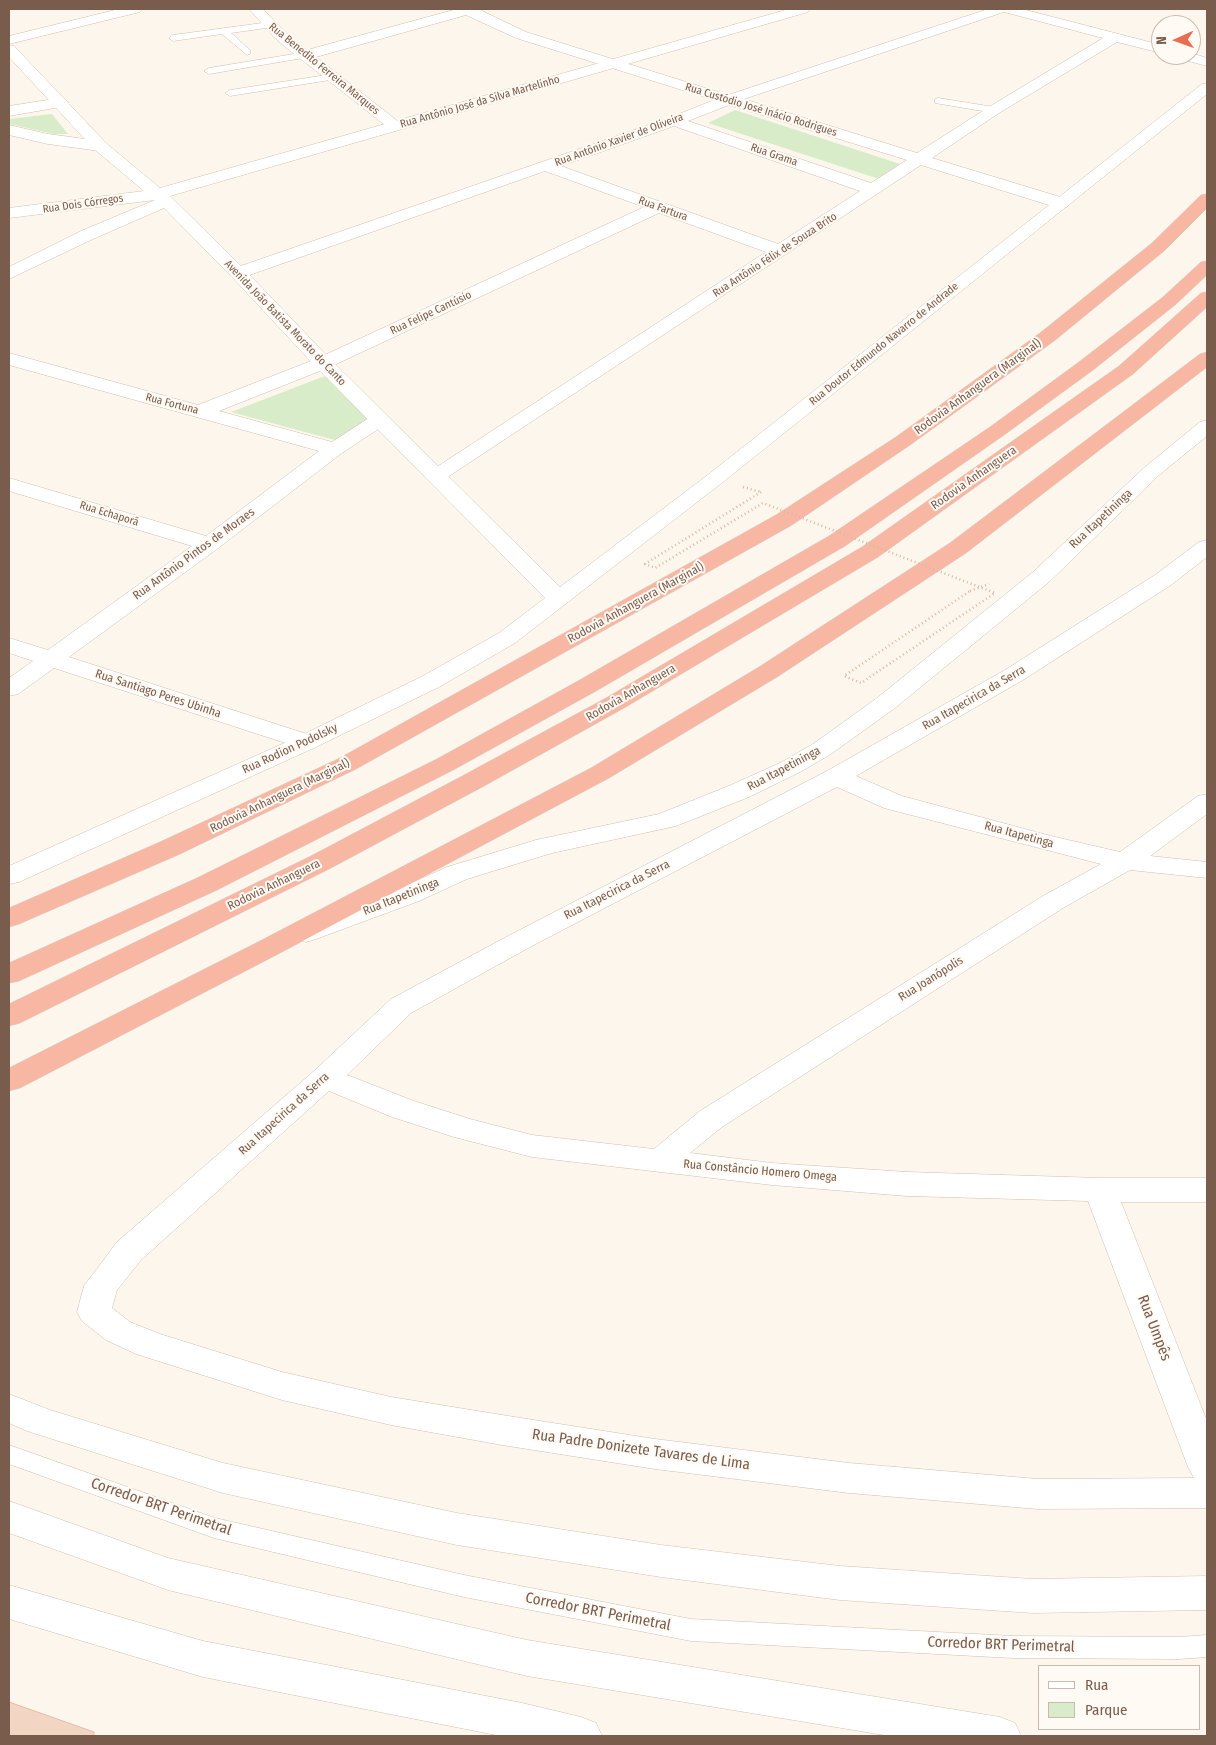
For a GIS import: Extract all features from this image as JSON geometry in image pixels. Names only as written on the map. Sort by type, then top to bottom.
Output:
[{"type":"highway","name":"Rodovia Anhanguera (Marginal)","points":[[9,918],[170,848],[347,764],[784,520],[903,441],[1047,337],[1158,247],[1207,199]]},
{"type":"highway","name":"Rodovia Anhanguera","points":[[9,974],[207,884],[446,764],[587,686],[836,541],[997,431],[1071,377],[1169,301],[1207,266]]},
{"type":"highway","name":"Rodovia Anhanguera","points":[[9,1016],[320,862],[475,780],[614,703],[870,552],[1118,376],[1207,299]]},
{"type":"highway","points":[[9,1081],[270,947],[600,772],[768,672],[958,548],[1207,358]]},
{"type":"street","points":[[9,40],[135,9]]},
{"type":"street","name":"Rua Benedito Ferreira Marques","points":[[256,9],[270,25],[395,126]]},
{"type":"street","points":[[306,55],[468,9]]},
{"type":"street","name":"Rua Custódio José Inácio Rodrigues","points":[[468,9],[521,35],[1061,203]]},
{"type":"street","name":"Rua Antônio José da Silva Martelinho","points":[[161,198],[395,126],[803,9]]},
{"type":"street","name":"Rua Antônio Xavier de Oliveira","points":[[238,273],[674,121],[727,100],[1001,9]]},
{"type":"street","points":[[1007,9],[1151,47]]},
{"type":"street","name":"Rua Antônio Félix de Souza Brito","points":[[436,476],[994,110],[1115,37]]},
{"type":"street","name":"Avenida João Batista Morato do Canto","points":[[9,49],[100,146],[161,198],[238,273],[379,420],[559,599]]},
{"type":"street","name":"Rua Doutor Edmundo Navarro de Andrade","points":[[559,599],[716,478],[1207,87]]},
{"type":"street","points":[[9,111],[61,103]]},
{"type":"street","name":"Rua Grama","points":[[674,121],[874,190]]},
{"type":"street","points":[[9,130],[100,146]]},
{"type":"street","name":"Rua Fartura","points":[[546,166],[781,251]]},
{"type":"street","points":[[9,274],[130,216],[161,198]]},
{"type":"street","name":"Rua Dois Córregos","points":[[9,212],[32,211],[110,200],[161,198]]},
{"type":"street","points":[[93,215],[93,211],[110,200]]},
{"type":"street","name":"Rua Felipe Cantúsio","points":[[200,411],[323,363],[658,207]]},
{"type":"street","points":[[32,211],[130,216]]},
{"type":"street","points":[[88,235],[97,221],[93,215]]},
{"type":"street","name":"Rua Fortuna","points":[[9,360],[335,449]]},
{"type":"street","name":"Rua Antônio Pintos de Moraes","points":[[9,689],[209,544],[335,449],[379,420]]},
{"type":"street","name":"Rua Itapetininga","points":[[270,947],[409,895],[457,873],[546,846],[667,820],[740,792],[791,767],[822,749],[894,697],[1040,577],[1152,471],[1207,426]]},
{"type":"street","name":"Rua Echaporã","points":[[9,484],[209,544]]},
{"type":"street","name":"Rua Itapecirica da Serra","points":[[94,1312],[101,1286],[129,1251],[325,1078],[401,1006],[529,936],[836,777],[1014,675],[1163,580],[1207,547]]},
{"type":"street","name":"Rua Rodion Podolsky","points":[[9,876],[307,742],[447,672],[507,638],[559,599]]},
{"type":"street","name":"Rua Santiago Peres Ubinha","points":[[9,645],[307,742]]},
{"type":"street","name":"Rua Itapetinga","points":[[836,777],[893,802],[1047,843],[1125,861],[1207,870]]},
{"type":"street","name":"Rua Joanópolis","points":[[658,1162],[710,1119],[1053,902],[1125,861],[1207,802]]},
{"type":"street","name":"Rua Constâncio Homero Omega","points":[[325,1078],[403,1109],[465,1129],[532,1146],[772,1174],[907,1184],[1100,1190],[1207,1190]]},
{"type":"street","name":"Rua Umpês","points":[[1100,1190],[1207,1467]]},
{"type":"street","name":"Rua Padre Donizete Tavares de Lima","points":[[94,1312],[118,1331],[148,1344],[282,1386],[391,1411],[502,1430],[655,1454],[849,1478],[1038,1494],[1207,1493]]},
{"type":"street","points":[[9,1408],[40,1421],[223,1478],[457,1528],[661,1561],[840,1583],[1033,1596],[1207,1593]]},
{"type":"street","points":[[9,1517],[168,1574],[527,1658],[1000,1736]]},
{"type":"street","points":[[9,1602],[203,1659],[522,1722],[581,1736]]},
{"type":"lane","points":[[173,38],[270,25]]},
{"type":"lane","points":[[224,32],[247,52]]},
{"type":"lane","points":[[209,71],[306,55]]},
{"type":"lane","points":[[230,94],[333,77]]},
{"type":"lane","points":[[938,101],[994,110]]},
{"type":"lane","name":"Corredor BRT Perimetral","points":[[9,1454],[214,1528],[464,1586],[690,1630],[1013,1647],[1179,1648],[1207,1646]]},
{"type":"path","points":[[761,492],[645,564],[655,568],[763,504],[995,593],[861,683],[844,676],[970,591]]},
{"type":"green space","points":[[735,110],[900,164],[879,179],[708,123]]},
{"type":"green space","points":[[52,114],[68,134],[54,134],[9,124],[9,119]]},
{"type":"green space","points":[[325,376],[368,419],[338,441],[231,412]]},
{"type":"building","points":[[9,1702],[94,1732],[94,1736],[9,1736]]}]
